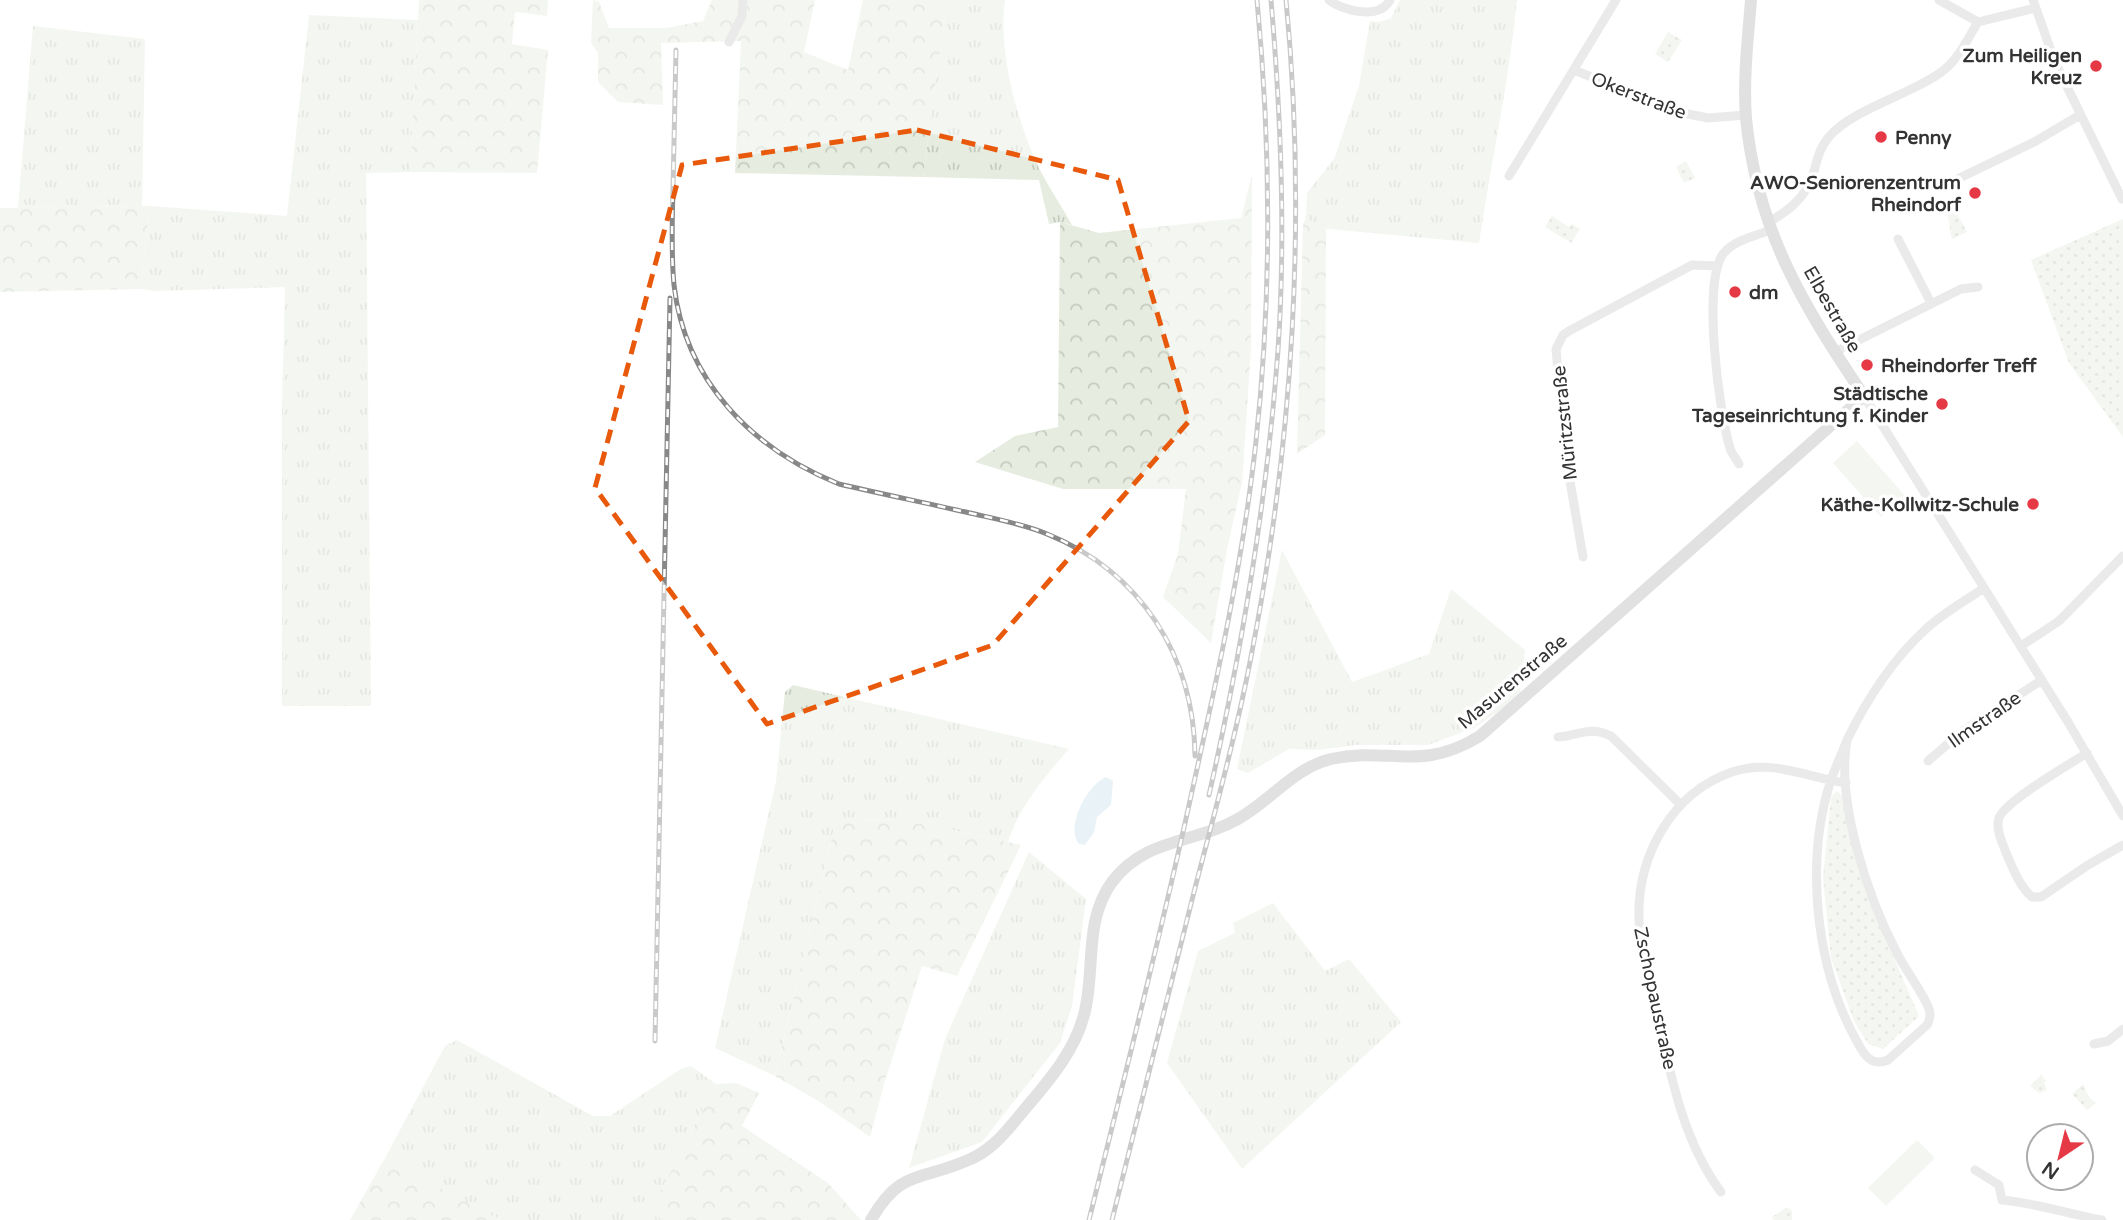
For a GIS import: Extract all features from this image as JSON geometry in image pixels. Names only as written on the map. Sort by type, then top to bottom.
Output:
[{"type":"main road","name":"Elbestraße","points":[[1751,0],[1746,115],[1752,162],[1770,227],[1799,295],[1864,397]]},
{"type":"main road","name":"Masurenstraße","points":[[871,1220],[896,1186],[975,1157],[986,1150],[1004,1134],[1058,1068],[1075,1041],[1088,996],[1095,917],[1106,892],[1129,864],[1159,845],[1228,824],[1251,811],[1297,775],[1321,762],[1352,756],[1426,757],[1448,753],[1472,741],[1496,723],[1864,397]]},
{"type":"street","points":[[729,42],[742,16],[743,0]]},
{"type":"street","points":[[1329,0],[1342,7],[1369,12],[1378,11],[1390,0]]},
{"type":"street","name":"Okerstraße","points":[[1509,176],[1616,0]]},
{"type":"street","points":[[1939,0],[1978,22]]},
{"type":"street","points":[[1740,464],[1731,452],[1717,376],[1714,321],[1717,266],[1724,252],[1770,227],[1802,197],[1812,178],[1818,153],[1828,137],[1843,124],[1941,72],[1955,59],[1978,22],[2034,4],[2055,62],[2122,199]]},
{"type":"street","name":"Okerstraße","points":[[1574,70],[1683,113],[1708,118],[1746,115]]},
{"type":"street","points":[[1943,186],[2034,142],[2080,115]]},
{"type":"street","points":[[1898,239],[1931,303]]},
{"type":"street","name":"Müritzstraße","points":[[1583,557],[1563,429],[1556,349],[1559,342],[1569,331],[1692,265],[1717,266]]},
{"type":"street","points":[[1835,352],[1961,289],[1978,287]]},
{"type":"street","name":"Elbestraße","points":[[1864,397],[2021,646],[2123,816]]},
{"type":"street","points":[[2021,646],[2059,621],[2123,556]]},
{"type":"street","points":[[1847,740],[1844,759],[1846,783],[1856,842],[1876,907],[1899,958],[1929,1009],[1930,1019],[1927,1025],[1888,1060],[1881,1063],[1872,1062],[1866,1056],[1850,1028],[1830,975],[1822,943],[1817,897],[1818,852],[1831,781],[1847,740],[1859,716],[1900,656],[1927,628],[1983,588]]},
{"type":"street","name":"Ilmstraße","points":[[1928,761],[1964,730],[2042,680]]},
{"type":"street","points":[[1558,737],[1582,731],[1601,731],[1611,737],[1680,804]]},
{"type":"street","points":[[2087,753],[2017,799],[2001,814],[1997,821],[2002,842],[2021,883],[2032,897],[2040,897],[2088,864],[2123,845]]},
{"type":"street","name":"Zschopaustraße","points":[[1721,1192],[1709,1177],[1686,1128],[1667,1058],[1640,933],[1643,874],[1654,844],[1680,804],[1698,789],[1732,771],[1787,768],[1846,783]]},
{"type":"street","points":[[2094,1044],[2108,1041],[2123,1029]]},
{"type":"street","points":[[1975,1170],[1999,1185],[2002,1200],[2025,1202],[2102,1220]]},
{"type":"highlighted area","points":[[917,130],[1118,180],[1189,421],[993,645],[767,724],[595,488],[682,165]]},
{"type":"green space","points":[[419,0],[548,0],[547,16],[515,12],[512,44],[548,50],[537,173],[410,172]]},
{"type":"green space","points":[[593,0],[599,2],[609,28],[666,28],[703,21],[712,0],[815,0],[804,52],[848,70],[863,0],[947,0],[923,177],[735,173],[741,41],[661,43],[663,105],[618,102],[598,82],[598,53],[591,43]]},
{"type":"green space","points":[[947,0],[1005,0],[1004,41],[1010,84],[1022,126],[1045,180],[1072,225],[1060,222],[1049,224],[1039,180],[923,177]]},
{"type":"green space","points":[[1400,0],[1517,0],[1505,92],[1479,243],[1318,228],[1306,218],[1307,193],[1334,159],[1359,86],[1370,21],[1380,22],[1391,18]]},
{"type":"green space","points":[[309,15],[418,20],[410,172],[366,173],[371,706],[282,706],[282,404],[285,287],[154,291],[140,289],[150,206],[287,216]]},
{"type":"green space","points":[[33,26],[145,39],[142,206],[18,208]]},
{"type":"green space","points":[[1668,32],[1682,40],[1668,62],[1655,54]]},
{"type":"green space","points":[[1686,161],[1695,178],[1684,183],[1676,167]]},
{"type":"green space","points":[[1252,175],[1251,348],[1242,483],[1227,549],[1211,643],[1163,597],[1178,554],[1186,489],[1063,489],[975,462],[1015,436],[1058,427],[1060,222],[1099,233],[1241,218]]},
{"type":"green space","points":[[150,206],[140,289],[0,292],[0,208]]},
{"type":"green space","points":[[1955,210],[1967,232],[1952,239],[1947,215]]},
{"type":"green space","points":[[1552,216],[1569,227],[1572,224],[1580,229],[1571,243],[1545,227]]},
{"type":"green space","points":[[1306,218],[1326,229],[1325,435],[1297,454],[1303,224]]},
{"type":"green space","points":[[2123,219],[2123,437],[2069,363],[2031,260]]},
{"type":"green space","points":[[1857,441],[1905,496],[1881,517],[1833,463]]},
{"type":"green space","points":[[1282,550],[1352,682],[1429,654],[1451,589],[1525,650],[1520,697],[1474,728],[1428,745],[1289,749],[1248,773],[1237,769]]},
{"type":"green space","points":[[793,685],[1069,749],[1026,804],[1008,842],[908,821],[836,820],[775,1076],[715,1048],[776,781],[785,692]]},
{"type":"green space","points":[[1837,791],[1843,797],[1882,930],[1919,1016],[1883,1049],[1868,1044],[1854,1021],[1831,958],[1823,878],[1831,797]]},
{"type":"green space","points":[[836,820],[908,821],[1021,845],[957,976],[922,966],[870,1137],[820,1102],[775,1076]]},
{"type":"green space","points":[[1029,852],[1086,899],[1072,1006],[1060,1043],[982,1142],[909,1168],[945,1039]]},
{"type":"green space","points":[[1273,903],[1325,971],[1349,959],[1401,1022],[1242,1169],[1167,1063],[1198,951],[1235,933],[1233,923]]},
{"type":"green space","points":[[457,1040],[593,1116],[610,1116],[681,1069],[691,1066],[716,1084],[649,1213],[661,1220],[500,1220],[385,1158],[445,1046]]},
{"type":"green space","points":[[2041,1075],[2046,1081],[2044,1083],[2047,1090],[2039,1093],[2030,1086]]},
{"type":"green space","points":[[736,1083],[759,1093],[742,1126],[828,1183],[861,1220],[661,1220],[649,1213],[716,1084]]},
{"type":"green space","points":[[2083,1084],[2089,1097],[2096,1103],[2087,1110],[2072,1094]]},
{"type":"green space","points":[[1917,1140],[1935,1158],[1886,1206],[1868,1188]]},
{"type":"green space","points":[[385,1158],[500,1220],[350,1220]]},
{"type":"green space","points":[[1787,1207],[1792,1211],[1792,1220],[1774,1220],[1772,1217]]},
{"type":"water","points":[[1106,777],[1113,781],[1111,805],[1097,817],[1094,832],[1085,845],[1079,844],[1075,837],[1075,827],[1080,807],[1092,788]]},
{"type":"railway","points":[[1089,1220],[1201,752],[1228,620],[1251,486],[1265,331],[1268,220],[1265,110],[1257,0]]},
{"type":"railway","points":[[1209,795],[1252,574],[1278,350],[1282,262],[1281,175],[1271,0]]},
{"type":"railway","points":[[1112,1220],[1239,715],[1277,494],[1292,330],[1295,247],[1295,164],[1286,0]]},
{"type":"railway","points":[[676,50],[672,225],[674,285],[681,320],[692,352],[708,381],[751,431],[778,452],[807,469],[839,484],[1038,530],[1080,550],[1110,571],[1135,595],[1156,622],[1173,652],[1185,684],[1192,719],[1195,756]]},
{"type":"railway","points":[[655,1041],[670,298]]},
{"type":"place","name":"Zum Heiligen Kreuz","points":[[2096,66]]},
{"type":"place","name":"Penny","points":[[1881,137]]},
{"type":"place","name":"AWO-Seniorenzentrum Rheindorf","points":[[1975,193]]},
{"type":"place","name":"dm","points":[[1735,292]]},
{"type":"place","name":"Rheindorfer Treff","points":[[1867,365]]},
{"type":"place","name":"Städtische Tageseinrichtung f. Kinder","points":[[1942,404]]},
{"type":"place","name":"Käthe-Kollwitz-Schule","points":[[2033,504]]}]
